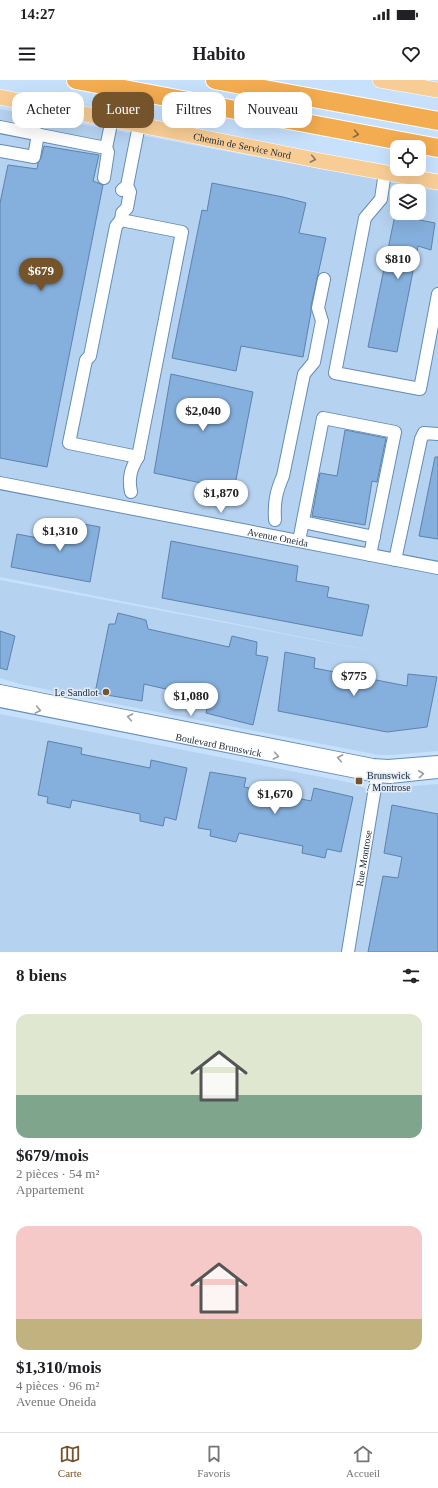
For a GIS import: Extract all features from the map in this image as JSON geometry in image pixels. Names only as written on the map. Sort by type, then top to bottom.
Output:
[{"type":"highway","points":[[76,80],[438,148]]},
{"type":"highway","points":[[215,80],[438,121]]},
{"type":"main road","points":[[383,80],[438,90]]},
{"type":"main road","name":"Chemin de Service Nord","points":[[0,97],[92,115]]},
{"type":"main road","name":"Chemin de Service Nord","points":[[154,128],[438,182]]},
{"type":"street","points":[[0,127],[106,148]]},
{"type":"street","points":[[104,178],[108,152],[106,148],[110,128]]},
{"type":"street","points":[[138,456],[70,443],[86,360],[90,356],[116,226],[121,216],[119,206],[122,190],[127,186],[139,128]]},
{"type":"street","points":[[0,151],[34,158],[38,134]]},
{"type":"street","points":[[385,172],[381,199],[365,218],[335,373],[420,389],[438,294]]},
{"type":"street","points":[[121,216],[182,232],[138,456],[140,467],[137,484],[131,492],[128,508]]},
{"type":"street","points":[[272,536],[275,520],[282,504],[284,491],[283,476],[304,374],[314,362],[322,321],[318,308],[324,279]]},
{"type":"street","points":[[299,541],[322,418],[395,432],[370,555]]},
{"type":"street","points":[[395,560],[421,439],[424,434],[427,433],[438,434]]},
{"type":"street","name":"Avenue Oneida","points":[[0,483],[438,568]]},
{"type":"street","points":[[303,522],[374,536]]},
{"type":"street","name":"Boulevard Brunswick","points":[[0,691],[377,771],[390,777],[438,772]]},
{"type":"street","name":"Boulevard Brunswick","points":[[0,701],[377,771],[396,766],[438,762]]},
{"type":"street","name":"Rue Montrose","points":[[348,952],[377,771]]},
{"type":"shaded area","points":[[0,109],[12,111],[12,128],[84,128],[84,125],[92,126],[92,128],[101,128],[401,184],[390,184],[390,220],[426,220],[426,189],[438,191],[438,751],[379,755],[116,704],[20,684],[0,678],[0,580],[393,655],[0,577]]},
{"type":"shaded area","points":[[0,714],[357,784],[364,788],[385,790],[438,784],[438,952],[0,952]]},
{"type":"building","points":[[44,146],[99,155],[93,181],[103,185],[47,467],[0,458],[0,203],[8,165],[37,169]]},
{"type":"building","points":[[212,183],[306,203],[299,233],[326,238],[311,306],[303,357],[241,346],[236,371],[172,358],[202,210],[207,211]]},
{"type":"building","points":[[394,220],[420,220],[435,223],[431,250],[418,246],[397,352],[368,347]]},
{"type":"building","points":[[171,374],[253,392],[234,490],[154,473]]},
{"type":"building","points":[[345,430],[386,438],[377,482],[372,481],[365,525],[312,516],[320,473],[337,476]]},
{"type":"building","points":[[435,457],[438,457],[438,539],[419,536]]},
{"type":"building","points":[[63,520],[100,527],[90,582],[11,567],[17,534],[59,542]]},
{"type":"building","points":[[171,541],[298,566],[296,581],[329,587],[327,597],[369,605],[362,636],[162,598]]},
{"type":"building","points":[[118,613],[146,620],[148,629],[229,647],[232,636],[257,642],[256,655],[268,657],[253,725],[206,713],[209,699],[144,684],[142,701],[95,693],[109,624],[115,624]]},
{"type":"building","points":[[0,631],[15,636],[7,670],[0,668]]},
{"type":"building","points":[[285,652],[315,658],[314,668],[407,686],[408,674],[437,677],[427,727],[387,732],[278,711]]},
{"type":"building","points":[[48,741],[82,748],[81,754],[150,768],[151,760],[187,768],[176,820],[165,817],[163,826],[140,821],[140,814],[72,800],[70,808],[47,803],[48,797],[38,795]]},
{"type":"building","points":[[210,772],[246,778],[244,787],[311,801],[314,788],[353,797],[341,852],[327,849],[325,858],[302,853],[303,846],[239,833],[236,842],[210,836],[211,830],[198,828]]},
{"type":"building","points":[[392,805],[438,814],[438,952],[368,952],[383,876],[398,878],[402,857],[384,853]]},
{"type":"place","name":"Le Sandlot","points":[[106,692]]},
{"type":"place","name":"Brunswick / Montrose","points":[[359,781]]}]
